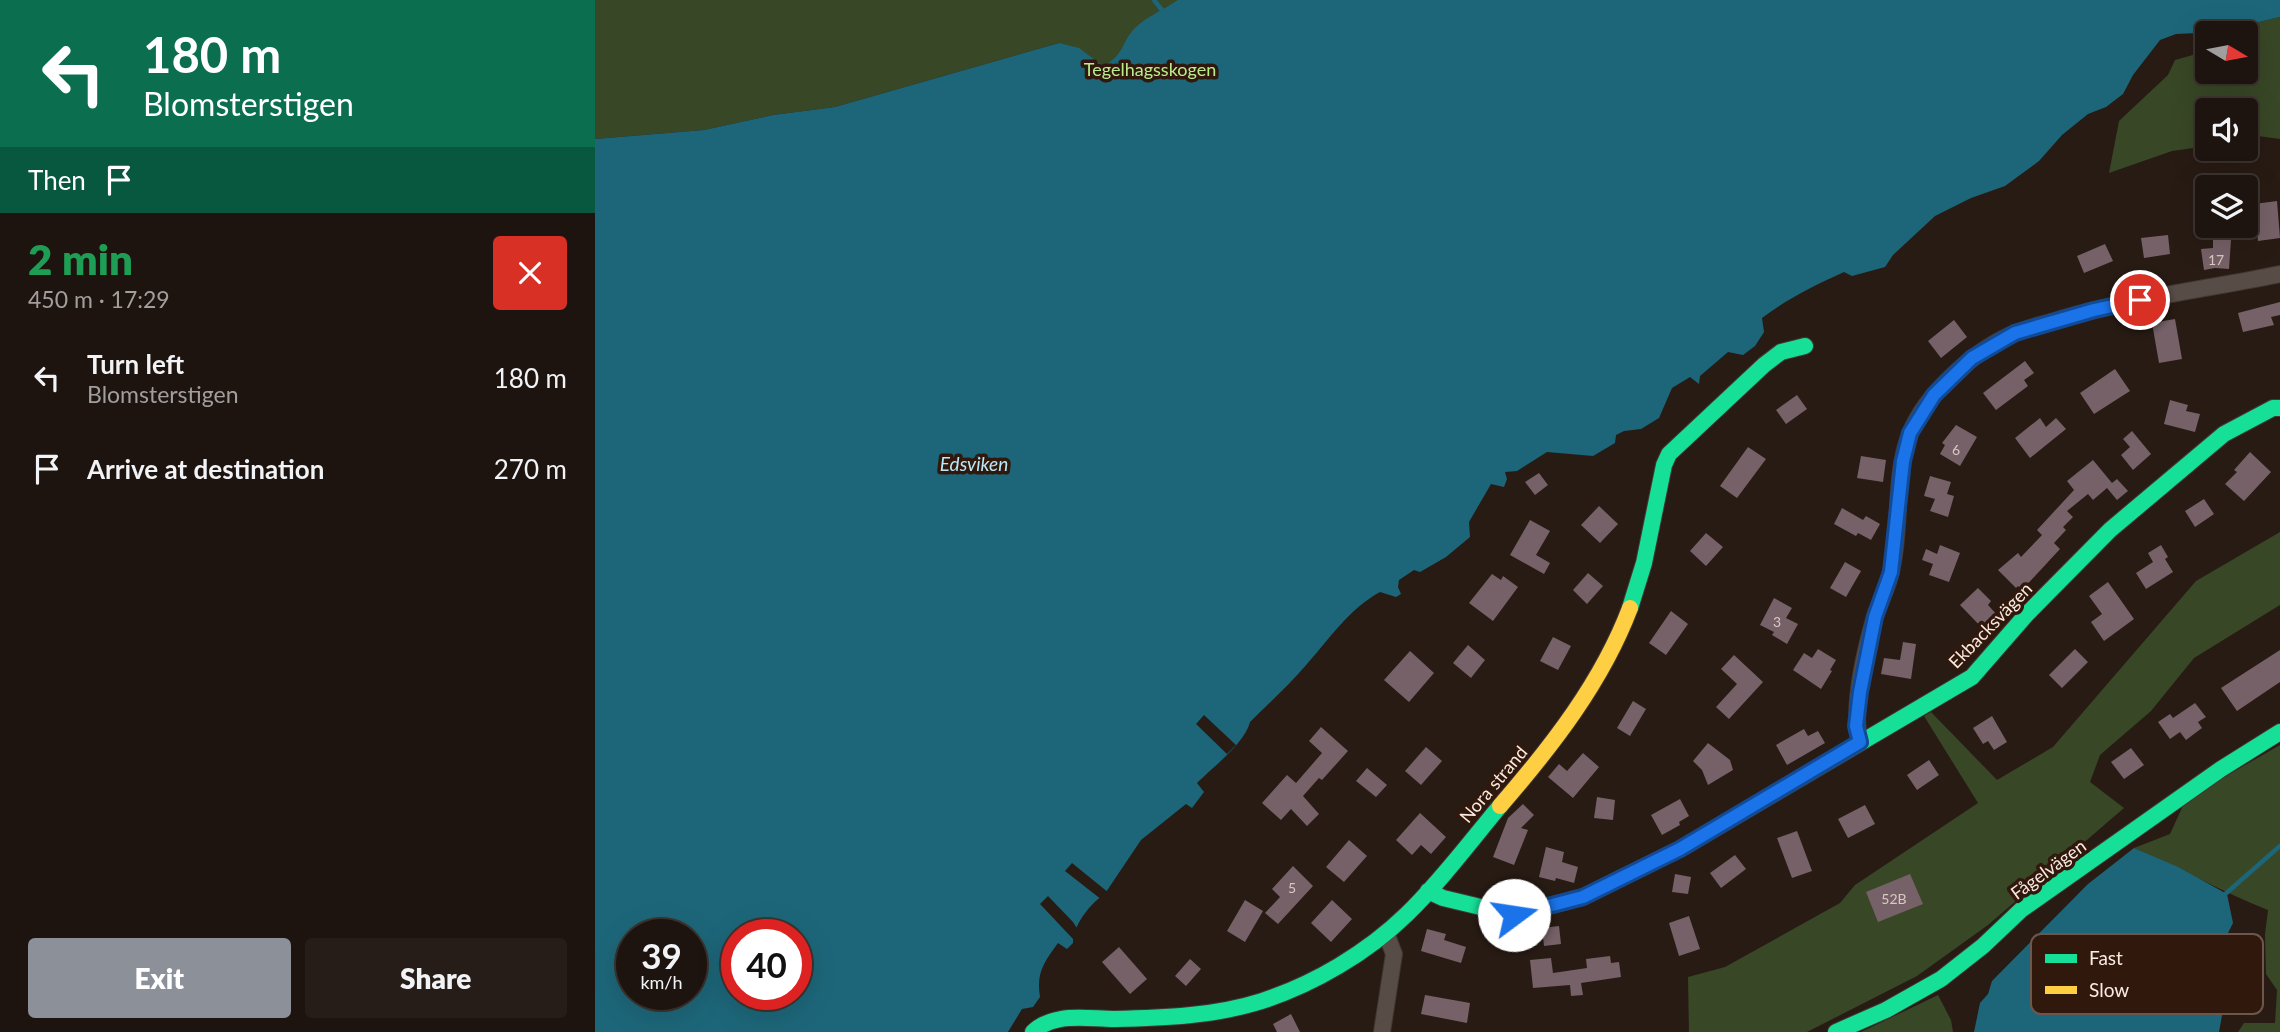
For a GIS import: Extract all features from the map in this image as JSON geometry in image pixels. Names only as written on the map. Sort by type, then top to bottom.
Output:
[{"type":"street","points":[[1860,742],[1856,726],[1860,692],[1875,617],[1891,572],[1903,461],[1910,433],[1934,395],[1972,358],[2015,333],[2094,310],[2280,274]]},
{"type":"street","name":"Nora strand","points":[[1033,1032],[1037,1027],[1063,1018],[1094,1026],[1214,1012],[1255,1004],[1289,992],[1325,974],[1386,933],[1428,891],[1523,779],[1559,733],[1593,681],[1625,620],[1638,583],[1664,465],[1669,454],[1764,365],[1781,352],[1805,346]]},
{"type":"street","name":"Ekbacksvägen","points":[[1428,891],[1443,898],[1514,915],[1583,897],[1680,849],[1972,677],[2026,615],[2111,530],[2224,434],[2273,408],[2280,408]]},
{"type":"street","name":"Fågelvägen","points":[[1836,1032],[1886,1010],[1941,979],[2021,911],[2221,769],[2280,732]]},
{"type":"street","points":[[1382,1032],[1394,954],[1386,933]]},
{"type":"green space","name":"Tegelhagsskogen","points":[[595,0],[1440,0],[1081,181],[1059,43],[835,107],[773,115],[704,130],[595,139]]},
{"type":"green space","points":[[2280,17],[2280,139],[2258,136],[2258,98],[2195,98],[2195,148],[2172,151],[2109,173],[2119,121],[2168,75],[2175,60],[2195,54],[2195,84],[2258,84],[2259,22]]},
{"type":"green space","points":[[2280,532],[2280,605],[2194,658],[2151,711],[2100,755],[2090,782],[2124,808],[1988,925],[1917,976],[1807,1032],[1689,1032],[1688,977],[1725,967],[1840,903],[1855,885],[1978,803],[1924,716],[1931,712],[1997,780],[2053,747],[2196,581]]},
{"type":"green space","points":[[2280,745],[2280,1032],[2238,1032],[2244,1023],[2275,1023],[2277,990],[2266,974],[2265,934],[2268,910],[2134,848],[2170,834],[2186,799]]},
{"type":"green space","points":[[1938,995],[1951,1020],[1953,1032],[1861,1032]]},
{"type":"water","name":"Edsviken","points":[[1178,0],[2280,0],[2280,17],[2258,23],[2195,21],[2195,33],[2176,34],[2160,40],[2133,75],[2123,94],[2106,107],[2088,114],[2062,135],[2039,161],[2005,186],[1971,198],[1935,216],[1893,255],[1885,267],[1852,276],[1844,272],[1772,311],[1762,318],[1764,332],[1755,346],[1743,355],[1728,352],[1700,376],[1699,384],[1690,377],[1672,388],[1659,418],[1641,429],[1616,435],[1615,443],[1593,456],[1547,452],[1517,471],[1505,472],[1507,479],[1504,487],[1491,484],[1469,522],[1470,537],[1446,557],[1420,572],[1414,570],[1399,580],[1401,594],[1396,597],[1380,592],[1349,615],[1294,679],[1250,722],[1235,747],[1197,783],[1204,792],[1192,808],[1186,804],[1141,840],[1104,895],[1083,916],[1073,943],[1067,949],[1058,943],[1053,950],[1040,974],[1040,997],[1033,1007],[1022,1009],[1008,1032],[595,1032],[595,139],[704,130],[773,115],[835,107],[1059,43],[1079,48],[1103,66],[1119,53],[1135,28]]},
{"type":"water","points":[[2134,848],[2178,867],[2227,894],[2233,923],[2228,934],[2039,934],[2088,884]]},
{"type":"water","points":[[2031,942],[2031,1014],[2222,1014],[2219,1032],[1974,1032],[1980,1003],[1988,994],[1992,981]]},
{"type":"pier","points":[[1204,715],[1236,745],[1227,754],[1196,724]]},
{"type":"pier","points":[[1072,863],[1109,893],[1107,898],[1102,900],[1065,871]]},
{"type":"pier","points":[[1048,896],[1079,931],[1076,939],[1040,904]]},
{"type":"building","points":[[2277,201],[2280,238],[2258,241],[2258,203]]},
{"type":"building","points":[[2168,235],[2170,254],[2144,258],[2141,238]]},
{"type":"building","points":[[2213,239],[2231,240],[2229,269],[2204,270],[2201,249],[2213,248]]},
{"type":"building","points":[[2105,244],[2113,261],[2084,273],[2077,256]]},
{"type":"building","points":[[2280,302],[2280,315],[2271,317],[2274,325],[2243,332],[2238,313]]},
{"type":"building","points":[[2175,319],[2182,359],[2159,363],[2152,323]]},
{"type":"building","points":[[1954,320],[1967,337],[1941,358],[1928,341]]},
{"type":"building","points":[[2025,361],[2034,373],[2024,380],[2028,386],[1996,410],[1983,393]]},
{"type":"building","points":[[2115,369],[2130,391],[2094,414],[2080,393]]},
{"type":"building","points":[[1797,395],[1807,409],[1786,424],[1776,410]]},
{"type":"building","points":[[2170,400],[2188,405],[2186,411],[2200,414],[2195,432],[2164,424]]},
{"type":"building","points":[[2040,418],[2046,427],[2056,418],[2066,429],[2030,458],[2015,438]]},
{"type":"building","points":[[1956,425],[1977,437],[1960,466],[1940,454],[1945,445],[1942,443]]},
{"type":"building","points":[[2132,431],[2151,454],[2133,470],[2121,455],[2130,447],[2123,439]]},
{"type":"building","points":[[1748,447],[1766,459],[1737,498],[1720,486]]},
{"type":"building","points":[[2250,452],[2271,472],[2244,501],[2225,484]]},
{"type":"building","points":[[1861,456],[1886,460],[1883,482],[1857,478]]},
{"type":"building","points":[[2093,460],[2112,483],[2117,479],[2128,491],[2117,500],[2107,488],[2093,500],[2088,494],[2067,511],[2073,517],[2063,527],[2066,530],[2054,543],[2060,549],[2022,590],[2018,586],[2016,588],[1998,570],[2018,553],[2021,557],[2042,535],[2037,530],[2074,490],[2067,481]]},
{"type":"building","points":[[1539,473],[1548,485],[1535,495],[1525,482]]},
{"type":"building","points":[[1930,476],[1951,482],[1947,494],[1954,496],[1948,517],[1930,511],[1935,499],[1924,496]]},
{"type":"building","points":[[2204,499],[2214,514],[2195,527],[2185,511]]},
{"type":"building","points":[[1599,506],[1618,524],[1600,543],[1581,525]]},
{"type":"building","points":[[1842,508],[1863,520],[1866,516],[1880,524],[1871,540],[1858,533],[1856,536],[1834,524]]},
{"type":"building","points":[[1530,520],[1550,531],[1536,555],[1550,563],[1544,574],[1510,555]]},
{"type":"building","points":[[1706,533],[1723,547],[1706,566],[1690,551]]},
{"type":"building","points":[[1940,545],[1960,553],[1949,582],[1929,575],[1933,564],[1922,560],[1926,549],[1937,554]]},
{"type":"building","points":[[2161,545],[2173,572],[2146,589],[2136,573],[2153,562],[2148,553]]},
{"type":"building","points":[[1845,562],[1861,571],[1846,597],[1830,588]]},
{"type":"building","points":[[1588,573],[1603,586],[1587,604],[1573,590]]},
{"type":"building","points":[[1492,574],[1501,580],[1503,576],[1518,587],[1493,621],[1469,603]]},
{"type":"building","points":[[2108,582],[2134,619],[2104,641],[2091,622],[2102,614],[2089,596]]},
{"type":"building","points":[[1978,588],[1991,601],[1988,605],[1999,617],[1985,631],[1960,605]]},
{"type":"building","points":[[1774,598],[1792,608],[1786,618],[1798,624],[1787,644],[1772,635],[1774,632],[1760,625]]},
{"type":"building","points":[[1671,611],[1688,624],[1666,655],[1649,643]]},
{"type":"building","points":[[1553,637],[1571,646],[1558,670],[1540,661]]},
{"type":"building","points":[[1903,642],[1916,644],[1911,679],[1881,674],[1884,658],[1900,660]]},
{"type":"building","points":[[1468,645],[1485,660],[1471,678],[1453,663]]},
{"type":"building","points":[[1818,649],[1836,660],[1821,689],[1793,670],[1804,653],[1812,658]]},
{"type":"building","points":[[2075,649],[2088,662],[2062,688],[2049,675]]},
{"type":"building","points":[[2280,650],[2280,682],[2237,711],[2221,688]]},
{"type":"building","points":[[1410,651],[1434,673],[1409,702],[1384,680]]},
{"type":"building","points":[[1734,655],[1763,682],[1729,719],[1716,707],[1737,684],[1721,669]]},
{"type":"building","points":[[1633,701],[1646,709],[1630,736],[1617,728]]},
{"type":"building","points":[[2195,703],[2206,717],[2198,722],[2202,728],[2186,740],[2180,732],[2170,739],[2158,722],[2170,714],[2173,718]]},
{"type":"building","points":[[1992,716],[2007,742],[1994,750],[1988,741],[1983,744],[1973,728]]},
{"type":"building","points":[[1321,727],[1348,751],[1322,780],[1319,778],[1303,796],[1319,814],[1307,826],[1291,809],[1281,820],[1262,803],[1287,775],[1296,783],[1322,753],[1309,741]]},
{"type":"building","points":[[1804,729],[1808,736],[1818,731],[1825,743],[1787,765],[1776,745]]},
{"type":"building","points":[[1708,743],[1730,760],[1733,770],[1708,785],[1702,770],[1693,761]]},
{"type":"building","points":[[1426,747],[1442,761],[1421,785],[1405,771]]},
{"type":"building","points":[[2131,748],[2144,765],[2124,779],[2111,762]]},
{"type":"building","points":[[1583,753],[1599,767],[1573,798],[1548,777],[1559,764],[1567,771]]},
{"type":"building","points":[[1929,760],[1939,775],[1917,790],[1907,775]]},
{"type":"building","points":[[1367,768],[1387,785],[1376,797],[1356,781]]},
{"type":"building","points":[[1597,797],[1615,800],[1613,820],[1594,818]]},
{"type":"building","points":[[1680,799],[1689,816],[1679,822],[1680,825],[1662,835],[1651,815]]},
{"type":"building","points":[[1523,804],[1534,815],[1521,828],[1528,830],[1514,865],[1493,857],[1508,818]]},
{"type":"building","points":[[1865,805],[1875,824],[1848,838],[1838,819]]},
{"type":"building","points":[[1420,813],[1446,837],[1431,854],[1421,845],[1412,855],[1396,840]]},
{"type":"building","points":[[1797,831],[1812,871],[1792,878],[1777,838]]},
{"type":"building","points":[[1349,840],[1367,856],[1344,882],[1326,867]]},
{"type":"building","points":[[1546,847],[1564,852],[1562,862],[1578,867],[1574,883],[1539,877]]},
{"type":"building","points":[[1735,855],[1746,869],[1721,888],[1710,873]]},
{"type":"building","points":[[1293,866],[1313,886],[1278,924],[1265,913],[1280,897],[1272,889]]},
{"type":"building","points":[[1675,874],[1691,877],[1688,894],[1672,892]]},
{"type":"building","points":[[1910,874],[1923,904],[1878,922],[1866,892]]},
{"type":"building","points":[[1245,900],[1263,911],[1245,942],[1227,931]]},
{"type":"building","points":[[1332,900],[1352,919],[1331,942],[1311,923]]},
{"type":"building","points":[[1689,916],[1700,949],[1679,956],[1669,923]]},
{"type":"building","points":[[1559,926],[1561,944],[1544,946],[1542,928]]},
{"type":"building","points":[[1427,929],[1446,934],[1444,940],[1466,947],[1461,963],[1421,951]]},
{"type":"building","points":[[1119,947],[1147,979],[1130,994],[1102,962]]},
{"type":"building","points":[[1610,956],[1611,963],[1619,962],[1621,977],[1581,983],[1583,995],[1571,996],[1570,985],[1533,988],[1530,960],[1551,958],[1553,973],[1587,968],[1586,959]]},
{"type":"building","points":[[1190,959],[1201,969],[1186,986],[1175,976]]},
{"type":"building","points":[[1425,995],[1470,1003],[1467,1023],[1421,1014]]},
{"type":"building","points":[[1291,1014],[1300,1032],[1277,1032],[1273,1024]]},
{"type":"waterway","points":[[1154,0],[1162,10]]},
{"type":"waterway","points":[[2223,896],[2280,846]]},
{"type":"traffic: fast","points":[[1630,608],[1644,563],[1664,465],[1669,454],[1764,365],[1781,352],[1805,346]]},
{"type":"traffic: fast","points":[[1428,891],[1443,898],[1514,915],[1583,897],[1680,849],[1972,677],[2026,615],[2110,530],[2224,434],[2273,408],[2280,408]]},
{"type":"traffic: fast","points":[[1836,1032],[1886,1010],[1941,979],[1983,946],[2021,910],[2221,769],[2280,732]]},
{"type":"traffic: fast","points":[[1033,1032],[1046,1023],[1067,1018],[1151,1018],[1226,1010],[1262,1001],[1301,986],[1339,966],[1375,942],[1407,914],[1500,806]]},
{"type":"traffic: slow","points":[[1500,806],[1574,712],[1605,662],[1630,608]]},
{"type":"route","points":[[1514,915],[1583,897],[1680,849],[1860,742],[1856,726],[1860,692],[1875,617],[1891,572],[1903,461],[1910,433],[1934,395],[1972,358],[2015,333],[2140,300]]}]
